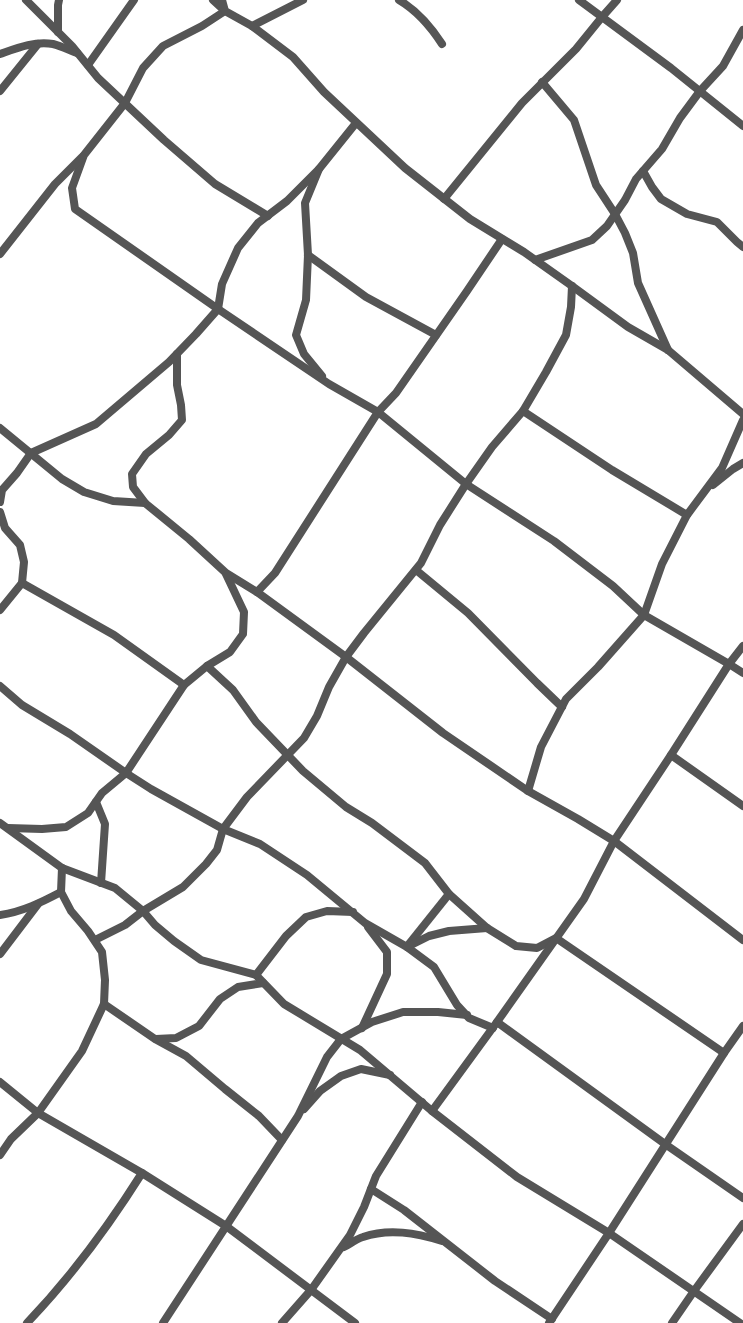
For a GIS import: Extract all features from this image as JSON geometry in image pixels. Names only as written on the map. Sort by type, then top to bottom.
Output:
[{"type":"street","points":[[26,0],[58,32],[98,78],[164,140],[216,184],[268,216]]},
{"type":"street","points":[[58,32],[59,0]]},
{"type":"street","points":[[88,65],[134,0]]},
{"type":"street","points":[[213,0],[225,11],[252,26],[293,57],[324,92],[356,123],[405,168],[444,199],[470,219],[535,260],[628,327],[668,350],[743,414]]},
{"type":"street","points":[[222,0],[225,11]]},
{"type":"street","points":[[252,26],[303,0]]},
{"type":"street","points":[[399,0],[408,5],[433,31],[442,44]]},
{"type":"street","points":[[579,0],[671,68],[743,126]]},
{"type":"street","points":[[444,199],[522,103],[576,49],[617,0]]},
{"type":"street","points":[[0,254],[55,184],[84,155],[125,103],[143,68],[163,46],[202,26],[225,11]]},
{"type":"street","points":[[535,260],[592,240],[607,226],[626,200],[636,179],[662,149],[680,118],[700,91],[723,66],[743,30]]},
{"type":"street","points":[[0,54],[27,45],[38,44],[52,44],[77,53]]},
{"type":"street","points":[[0,91],[38,44]]},
{"type":"street","points":[[542,82],[574,120],[596,184],[615,214],[633,253],[638,283],[668,350]]},
{"type":"street","points":[[0,502],[1,490],[17,473],[31,453],[96,424],[177,354],[196,334],[218,309],[222,284],[238,248],[258,223],[287,201],[319,169],[356,123]]},
{"type":"street","points":[[84,155],[72,188],[75,208],[218,309],[329,384],[378,412],[466,484],[554,541],[613,586],[644,615],[743,673]]},
{"type":"street","points":[[319,169],[305,203],[308,255],[306,300],[296,335],[304,354],[329,384]]},
{"type":"street","points":[[643,171],[661,199],[687,214],[717,222],[736,242],[743,247]]},
{"type":"street","points":[[257,592],[275,573],[378,412],[396,393],[502,239]]},
{"type":"street","points":[[308,255],[366,297],[436,335]]},
{"type":"street","points":[[95,940],[125,925],[143,911],[183,887],[206,864],[217,850],[223,829],[247,797],[304,738],[317,716],[329,687],[346,657],[416,570],[440,525],[466,484],[492,447],[523,411],[566,335],[571,307],[572,286]]},
{"type":"street","points":[[177,354],[177,385],[182,420],[169,435],[146,454],[132,474],[133,487],[145,503],[189,539],[226,574],[257,592],[346,657],[443,733],[528,791],[614,841],[743,940]]},
{"type":"street","points":[[523,411],[612,470],[687,515]]},
{"type":"street","points":[[528,791],[541,747],[566,700],[644,615],[662,564],[687,515],[722,468],[743,420]]},
{"type":"street","points":[[0,428],[62,479],[84,492],[114,501],[145,503]]},
{"type":"street","points":[[704,493],[733,469],[743,463]]},
{"type":"street","points":[[0,512],[5,528],[20,545],[24,562],[22,583],[0,610]]},
{"type":"street","points":[[416,570],[468,613],[562,707]]},
{"type":"street","points":[[7,828],[42,830],[66,827],[88,814],[102,793],[126,774],[184,685],[207,666],[230,652],[243,634],[244,612],[226,574]]},
{"type":"street","points":[[22,583],[114,635],[184,685]]},
{"type":"street","points":[[432,1111],[584,899],[614,841],[729,664],[743,646]]},
{"type":"street","points":[[207,666],[233,690],[256,722],[303,771],[346,807],[372,823],[425,863],[449,894],[487,928],[516,946],[537,948],[556,938]]},
{"type":"street","points":[[0,686],[22,705],[70,734],[126,774],[223,829],[260,844],[307,875],[365,923],[387,952],[387,974],[362,1028]]},
{"type":"street","points":[[671,755],[743,806]]},
{"type":"street","points":[[96,802],[105,824],[101,883]]},
{"type":"street","points":[[0,823],[62,868],[115,888],[143,911],[155,925],[201,960],[256,975],[284,1004],[360,1050],[432,1111],[517,1177],[609,1233],[740,1323]]},
{"type":"street","points":[[0,1154],[11,1139],[38,1113],[82,1051],[104,1004],[105,980],[102,952],[95,940],[71,911],[61,892],[62,868]]},
{"type":"street","points":[[0,915],[38,904],[61,892]]},
{"type":"street","points":[[407,947],[449,894]]},
{"type":"street","points":[[0,954],[38,904]]},
{"type":"street","points":[[256,975],[286,936],[306,917],[327,911],[353,912]]},
{"type":"street","points":[[365,923],[407,947],[434,967],[457,1005],[467,1016]]},
{"type":"street","points":[[407,947],[429,936],[449,931],[487,928]]},
{"type":"street","points":[[556,938],[724,1053]]},
{"type":"street","points":[[155,1039],[176,1038],[199,1026],[220,999],[238,987],[263,982]]},
{"type":"street","points":[[104,1004],[155,1039],[186,1056],[260,1116],[282,1140]]},
{"type":"street","points":[[163,1323],[298,1116],[327,1057],[341,1039],[372,1022],[403,1012],[438,1012],[467,1016],[495,1025],[743,1198]]},
{"type":"street","points":[[371,1189],[404,1210],[495,1281],[550,1321],[743,1026]]},
{"type":"street","points":[[298,1116],[320,1091],[341,1076],[361,1069],[391,1075]]},
{"type":"street","points":[[0,1082],[38,1113],[142,1173],[226,1226],[355,1323]]},
{"type":"street","points":[[282,1323],[311,1290],[350,1235],[376,1176],[422,1102]]},
{"type":"street","points":[[27,1323],[58,1289],[90,1250],[142,1173]]},
{"type":"street","points":[[672,1323],[743,1224]]},
{"type":"street","points":[[341,1248],[362,1237],[394,1232],[425,1236],[446,1242]]}]
